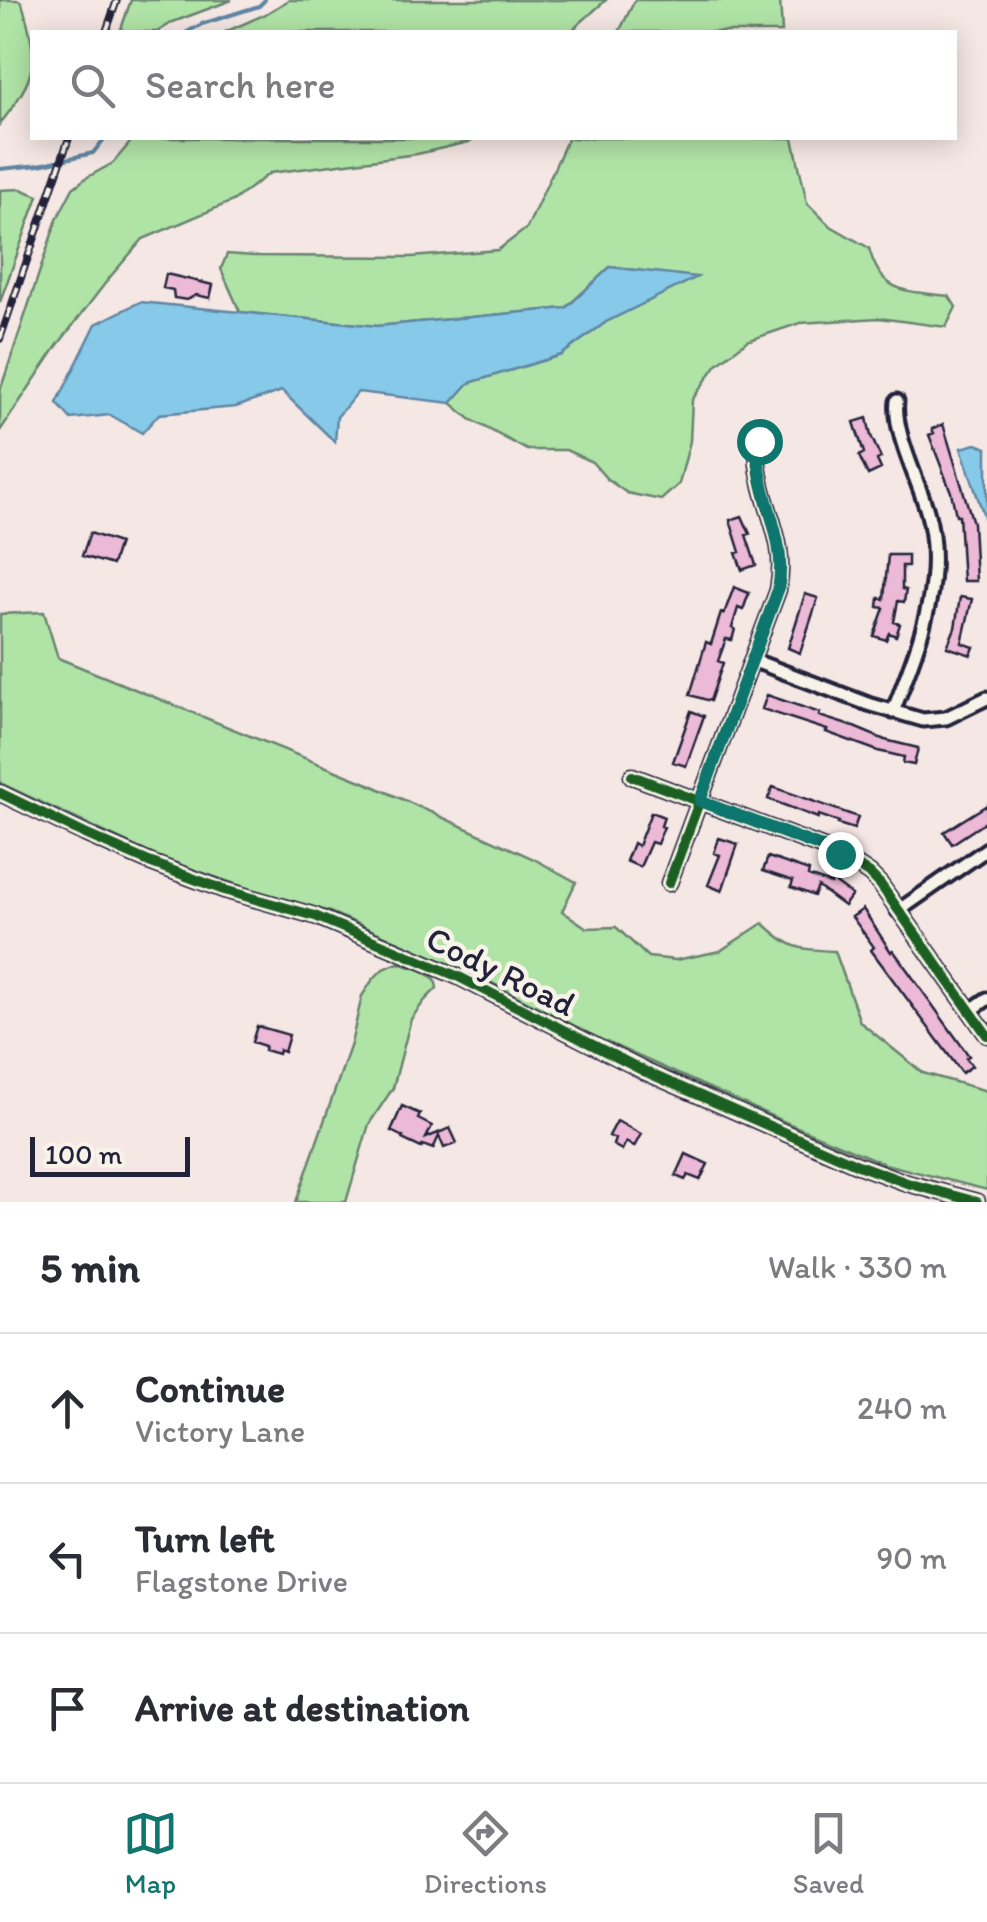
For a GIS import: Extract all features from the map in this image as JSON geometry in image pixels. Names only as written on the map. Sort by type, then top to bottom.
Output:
[{"type":"street","points":[[893,712],[928,614],[934,554],[929,515],[898,427],[897,401]]},
{"type":"street","points":[[669,883],[782,571],[782,554],[757,462],[763,425]]},
{"type":"street","points":[[752,660],[923,720],[946,718],[987,698]]},
{"type":"street","points":[[632,776],[853,861],[870,874],[987,1036]]},
{"type":"street","name":"Cody Road","points":[[0,793],[149,862],[239,895],[314,916],[459,977],[598,1049],[820,1150],[880,1174],[977,1202]]},
{"type":"street","points":[[898,911],[987,849]]},
{"type":"street","points":[[970,1011],[987,999]]},
{"type":"green space","points":[[0,0],[19,0],[30,36],[30,74],[22,93],[0,124]]},
{"type":"green space","points":[[131,0],[232,0],[160,30],[121,30]]},
{"type":"green space","points":[[289,0],[606,0],[572,30],[230,30]]},
{"type":"green space","points":[[635,0],[780,0],[782,30],[620,30]]},
{"type":"green space","points":[[132,140],[472,140],[417,154],[270,173],[233,201],[143,239],[57,346],[0,431],[0,391],[57,219],[73,188],[113,163]]},
{"type":"green space","points":[[567,140],[793,140],[807,203],[829,225],[869,248],[874,263],[889,283],[908,291],[949,296],[956,307],[946,327],[879,318],[800,323],[747,341],[717,364],[692,400],[690,441],[679,484],[661,500],[627,493],[592,462],[566,450],[527,450],[470,419],[451,403],[469,383],[561,355],[606,322],[695,278],[610,267],[566,308],[377,326],[240,312],[221,269],[227,254],[411,257],[498,250],[527,228]]},
{"type":"green space","points":[[21,189],[38,196],[0,302],[0,190]]},
{"type":"green space","points":[[44,612],[58,658],[371,785],[534,859],[576,882],[562,911],[587,928],[616,927],[648,957],[676,960],[720,951],[763,923],[795,946],[835,951],[860,1022],[923,1073],[987,1091],[987,1190],[885,1164],[602,1040],[486,980],[330,912],[157,857],[0,783],[0,614]]},
{"type":"green space","points":[[398,963],[421,970],[435,979],[437,988],[411,1019],[393,1088],[369,1124],[346,1202],[296,1202],[351,1044],[362,996],[383,969]]},
{"type":"water","points":[[610,267],[697,277],[606,322],[561,355],[469,383],[451,403],[358,392],[337,417],[335,442],[282,391],[236,407],[159,414],[142,433],[110,415],[71,419],[57,403],[96,324],[140,302],[377,326],[566,308]]},
{"type":"water","points":[[976,444],[987,448],[987,525],[961,448]]},
{"type":"building","points":[[166,274],[213,285],[210,298],[174,298],[173,290],[163,288]]},
{"type":"building","points":[[867,418],[881,458],[877,460],[881,469],[868,475],[859,456],[864,453],[854,422]]},
{"type":"building","points":[[943,424],[973,523],[976,581],[963,581],[959,515],[929,435]]},
{"type":"building","points":[[742,516],[756,565],[742,570],[730,520]]},
{"type":"building","points":[[90,533],[119,543],[112,565],[82,556]]},
{"type":"building","points":[[888,555],[908,555],[908,566],[902,566],[902,589],[906,590],[904,602],[898,601],[894,622],[900,624],[896,636],[889,633],[886,640],[874,636],[884,608],[878,607],[879,598],[884,599]]},
{"type":"building","points":[[734,587],[749,593],[743,610],[738,608],[732,640],[726,639],[718,661],[723,663],[710,701],[690,695],[706,642],[711,644]]},
{"type":"building","points":[[805,594],[818,598],[800,653],[788,648]]},
{"type":"building","points":[[960,597],[972,599],[962,643],[974,647],[971,655],[947,647]]},
{"type":"building","points":[[767,695],[885,740],[918,748],[914,765],[903,763],[904,757],[762,709]]},
{"type":"building","points":[[691,711],[704,716],[686,766],[673,762]]},
{"type":"building","points":[[773,787],[858,817],[854,829],[768,799]]},
{"type":"building","points":[[987,805],[987,821],[952,844],[944,832]]},
{"type":"building","points":[[651,812],[664,817],[664,827],[657,844],[651,842],[640,867],[626,861],[633,843],[638,846]]},
{"type":"building","points":[[719,838],[738,844],[722,891],[708,885],[720,855],[714,853]]},
{"type":"building","points":[[768,857],[809,871],[808,876],[831,884],[833,881],[852,895],[844,906],[818,887],[814,896],[791,887],[793,881],[763,871]]},
{"type":"building","points":[[863,909],[969,1056],[966,1058],[972,1066],[962,1073],[871,950],[874,947],[852,917]]},
{"type":"building","points":[[257,1026],[289,1035],[284,1052],[264,1050],[265,1046],[252,1042]]},
{"type":"building","points":[[402,1106],[420,1114],[418,1119],[432,1126],[426,1138],[450,1128],[457,1143],[444,1148],[439,1136],[433,1149],[402,1139],[391,1131]]},
{"type":"building","points":[[617,1121],[641,1134],[634,1147],[626,1142],[622,1150],[613,1145],[615,1139],[609,1136]]},
{"type":"building","points":[[686,1154],[708,1164],[700,1180],[676,1176]]},
{"type":"waterway","points":[[191,30],[259,6],[265,0]]},
{"type":"waterway","points":[[0,169],[93,153],[103,140]]},
{"type":"railway","points":[[107,30],[117,0]]},
{"type":"railway","points":[[0,339],[68,140]]},
{"type":"cycle path","points":[[669,883],[778,590],[780,555],[758,460],[763,425]]},
{"type":"cycle path","points":[[632,776],[840,854],[870,874],[987,1035]]},
{"type":"cycle path","points":[[0,793],[149,862],[224,890],[315,916],[459,977],[646,1072],[858,1165],[977,1202]]},
{"type":"route","points":[[759,441],[757,462],[782,554],[782,571],[700,801],[840,854]]}]
